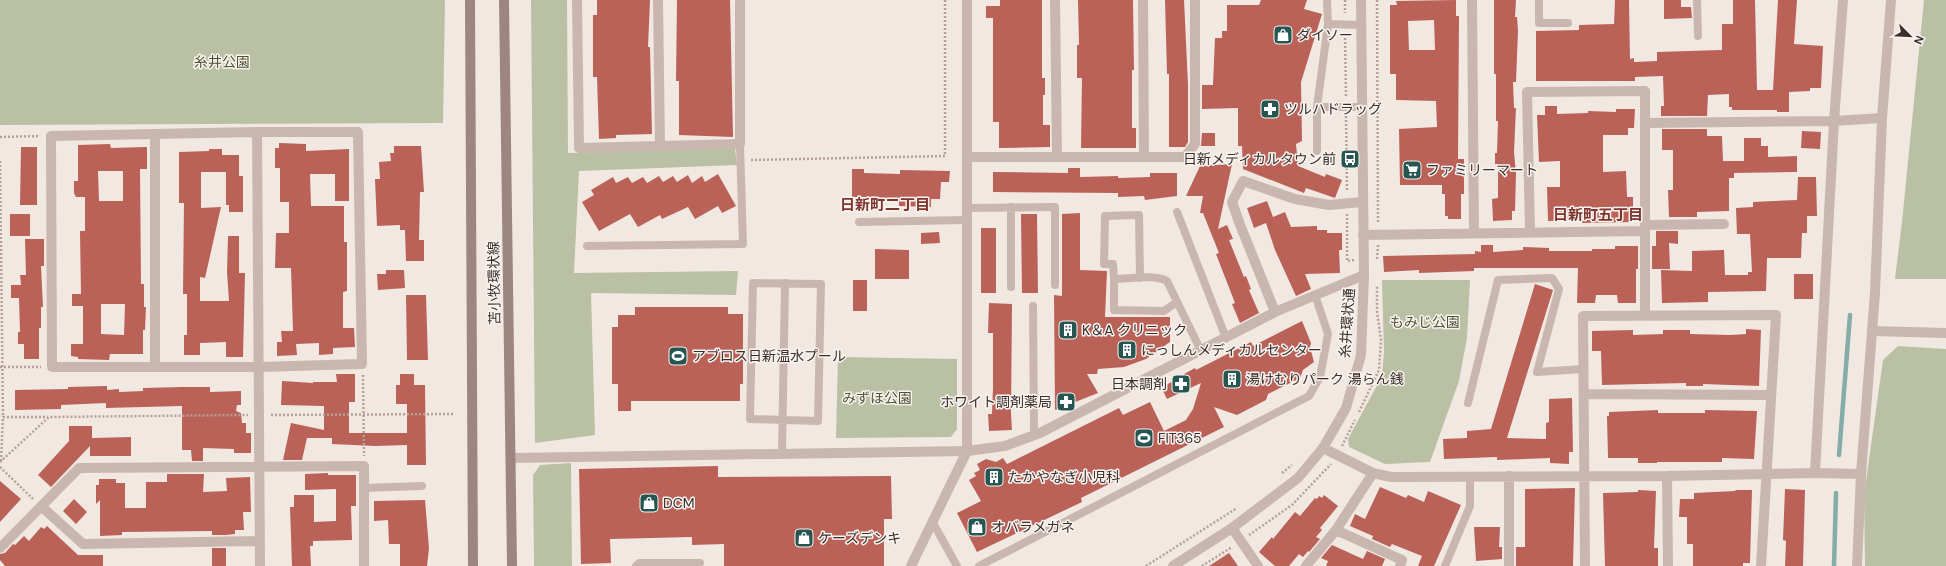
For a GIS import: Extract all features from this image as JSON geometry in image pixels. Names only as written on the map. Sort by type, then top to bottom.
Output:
[{"type":"main road","name":"苫小牧環状線","points":[[470,0],[473,566]]},
{"type":"main road","name":"苫小牧環状線","points":[[504,0],[512,566]]},
{"type":"street","points":[[578,0],[579,148],[740,144],[740,0]]},
{"type":"street","points":[[658,0],[660,146]]},
{"type":"street","points":[[911,566],[967,451],[967,0]]},
{"type":"street","points":[[1055,0],[1057,157]]},
{"type":"street","points":[[1143,0],[1144,157]]},
{"type":"street","points":[[968,158],[1185,157],[1195,144],[1196,0]]},
{"type":"street","name":"糸井環状通","points":[[1172,566],[1232,528],[1298,478],[1324,448],[1346,408],[1361,355],[1364,275],[1362,202],[1361,0]]},
{"type":"street","points":[[1472,0],[1474,233]]},
{"type":"street","points":[[1815,473],[1834,121],[1843,0]]},
{"type":"street","points":[[1857,566],[1861,474],[1872,331],[1882,118],[1891,0]]},
{"type":"street","points":[[1530,232],[1527,92],[1645,91],[1645,315]]},
{"type":"street","points":[[1645,123],[1834,121],[1882,118]]},
{"type":"street","points":[[257,132],[260,566]]},
{"type":"street","points":[[257,132],[358,132],[362,364],[259,367],[52,367],[51,136],[155,135],[257,132]]},
{"type":"street","points":[[155,135],[155,367]]},
{"type":"street","points":[[1276,312],[1232,202],[1243,181],[1295,199],[1322,204],[1329,205],[1362,202]]},
{"type":"street","points":[[1363,235],[1530,232],[1724,224]]},
{"type":"street","points":[[511,458],[967,451],[1005,446],[1034,435],[1276,312],[1364,275]]},
{"type":"street","points":[[1585,566],[1583,316],[1776,315],[1770,395],[1761,566]]},
{"type":"street","points":[[1872,331],[1946,333]]},
{"type":"street","points":[[1584,394],[1770,395]]},
{"type":"street","points":[[1324,448],[1374,473],[1391,477],[1667,476],[1815,473],[1861,474]]},
{"type":"street","points":[[0,548],[79,468],[364,466],[364,566]]},
{"type":"street","points":[[1306,566],[1336,530],[1374,473]]},
{"type":"street","points":[[1509,476],[1509,566]]},
{"type":"street","points":[[1667,476],[1668,566]]},
{"type":"street","points":[[41,506],[83,544],[260,541]]},
{"type":"street","points":[[1232,528],[1258,566]]},
{"type":"street","points":[[1336,530],[1402,560],[1400,566]]},
{"type":"lane","points":[[1317,151],[1317,107],[1328,24],[1327,0]]},
{"type":"lane","points":[[1539,0],[1539,23],[1568,23]]},
{"type":"lane","points":[[1697,0],[1698,36]]},
{"type":"lane","points":[[1328,24],[1361,25]]},
{"type":"lane","points":[[1317,107],[1362,107]]},
{"type":"lane","points":[[587,246],[743,244],[740,144]]},
{"type":"lane","points":[[967,208],[1055,207],[1055,285]]},
{"type":"lane","points":[[1011,208],[1011,287]]},
{"type":"lane","points":[[1177,212],[1226,338]]},
{"type":"lane","points":[[1140,278],[1139,215],[1105,216],[1104,264],[1113,264],[1114,310],[1164,311],[1177,302]]},
{"type":"lane","points":[[859,222],[967,220]]},
{"type":"lane","points":[[1114,279],[1160,277],[1167,281],[1201,351]]},
{"type":"lane","points":[[1468,404],[1498,280],[1552,278],[1559,288],[1537,372],[1583,369]]},
{"type":"lane","points":[[752,283],[821,284],[818,420],[783,420],[750,420],[752,283]]},
{"type":"lane","points":[[782,453],[785,283]]},
{"type":"lane","points":[[979,566],[1310,396],[1320,377],[1328,334],[1315,296]]},
{"type":"lane","points":[[1033,306],[1034,435]]},
{"type":"lane","points":[[1445,566],[1470,506],[1470,476]]},
{"type":"lane","points":[[364,488],[422,486]]},
{"type":"lane","points":[[932,523],[957,566]]},
{"type":"lane","points":[[636,566],[639,564],[700,563]]},
{"type":"path","points":[[741,160],[945,156],[945,0]]},
{"type":"path","points":[[0,137],[51,136]]},
{"type":"path","points":[[0,161],[1,368],[3,417],[0,462]]},
{"type":"path","points":[[1347,261],[1349,281]]},
{"type":"path","points":[[362,364],[364,466]]},
{"type":"path","points":[[1,368],[52,367]]},
{"type":"path","points":[[3,417],[454,414]]},
{"type":"path","points":[[0,462],[48,417]]},
{"type":"path","points":[[1278,477],[1295,461]]},
{"type":"path","points":[[0,467],[41,506]]},
{"type":"path","points":[[1146,566],[1241,505]]},
{"type":"green space","name":"糸井公園","points":[[0,0],[445,0],[443,123],[0,125]]},
{"type":"green space","points":[[531,0],[567,0],[568,153],[735,148],[737,165],[579,171],[574,273],[738,271],[736,295],[591,293],[595,435],[535,443]]},
{"type":"green space","points":[[1924,0],[1946,0],[1946,279],[1895,279],[1902,222]]},
{"type":"green space","name":"もみじ公園","points":[[1382,280],[1470,280],[1467,338],[1459,381],[1430,462],[1385,464],[1349,447],[1348,439],[1382,376],[1384,352]]},
{"type":"green space","points":[[1898,346],[1946,349],[1946,566],[1865,566],[1864,495],[1883,360]]},
{"type":"green space","name":"みずほ公園","points":[[838,357],[957,359],[957,429],[951,437],[836,438]]},
{"type":"green space","points":[[571,463],[572,566],[534,566],[533,475],[540,465]]},
{"type":"building","points":[[597,0],[650,0],[648,47],[650,47],[652,134],[616,135],[616,138],[599,139],[597,77],[593,77],[593,15],[597,15]]},
{"type":"building","points":[[677,0],[730,0],[733,137],[679,135],[679,81],[676,81]]},
{"type":"building","points":[[1000,0],[1042,0],[1042,78],[1045,78],[1045,95],[1043,95],[1043,125],[1050,125],[1050,147],[999,148],[999,122],[993,122],[993,18],[986,18],[986,6],[1000,6]]},
{"type":"building","points":[[1078,0],[1133,0],[1134,70],[1132,70],[1132,128],[1136,128],[1136,148],[1081,148],[1082,78],[1077,78],[1077,45],[1079,45]]},
{"type":"building","points":[[1165,0],[1184,0],[1188,85],[1188,142],[1185,147],[1169,147],[1169,74],[1167,74]]},
{"type":"building","points":[[1261,0],[1307,0],[1304,9],[1322,14],[1301,82],[1302,141],[1296,144],[1298,166],[1325,177],[1326,174],[1342,180],[1335,198],[1306,188],[1304,193],[1243,169],[1242,146],[1238,146],[1238,108],[1202,109],[1202,85],[1213,85],[1215,38],[1222,38],[1222,31],[1227,31],[1227,5],[1259,5]]},
{"type":"building","points":[[1456,0],[1456,16],[1459,16],[1458,159],[1464,159],[1464,194],[1461,194],[1461,219],[1448,219],[1448,216],[1445,216],[1445,194],[1442,194],[1442,185],[1400,185],[1399,129],[1437,127],[1436,101],[1396,100],[1396,74],[1390,74],[1390,5],[1397,5],[1396,1]],"holes":[[[1434,20],[1435,50],[1409,50],[1408,21]]]},
{"type":"building","points":[[1494,0],[1516,0],[1515,17],[1517,17],[1518,31],[1516,82],[1513,82],[1514,108],[1516,108],[1514,152],[1516,174],[1515,211],[1512,211],[1512,220],[1493,221],[1492,199],[1498,198],[1498,164],[1495,164],[1495,153],[1497,153],[1498,121],[1496,121],[1496,74],[1494,74]]},
{"type":"building","points":[[1615,0],[1629,0],[1630,59],[1634,58],[1634,62],[1657,61],[1657,52],[1722,50],[1722,24],[1733,24],[1733,0],[1755,0],[1757,90],[1773,90],[1778,0],[1797,0],[1794,44],[1823,46],[1821,88],[1810,88],[1810,91],[1789,92],[1789,112],[1777,112],[1777,110],[1732,110],[1732,107],[1729,107],[1729,94],[1708,95],[1707,116],[1661,116],[1661,106],[1664,106],[1663,76],[1635,77],[1635,81],[1536,81],[1536,31],[1579,30],[1579,25],[1614,24]]},
{"type":"building","points":[[1664,0],[1681,0],[1681,7],[1691,7],[1692,18],[1664,19]]},
{"type":"building","points":[[1545,106],[1557,106],[1557,114],[1588,113],[1588,111],[1616,112],[1616,109],[1635,109],[1634,128],[1628,128],[1628,135],[1603,135],[1603,172],[1626,171],[1627,197],[1633,197],[1633,222],[1582,223],[1582,220],[1548,221],[1547,187],[1560,187],[1560,161],[1539,162],[1537,115],[1545,115]]},
{"type":"building","points":[[1662,129],[1707,129],[1707,136],[1722,136],[1723,161],[1744,161],[1744,138],[1761,138],[1761,146],[1768,146],[1768,157],[1797,156],[1797,172],[1734,173],[1734,178],[1729,178],[1729,211],[1697,212],[1697,217],[1669,217],[1668,190],[1673,190],[1673,150],[1662,150]]},
{"type":"building","points":[[1802,131],[1821,132],[1820,149],[1801,148]]},
{"type":"building","points":[[1202,133],[1215,133],[1215,146],[1201,146]]},
{"type":"building","points":[[279,143],[306,144],[306,151],[349,149],[349,201],[335,201],[335,174],[310,174],[311,206],[344,206],[344,242],[347,242],[347,291],[343,292],[343,328],[354,328],[355,347],[333,348],[333,354],[319,355],[319,343],[296,344],[297,355],[277,356],[277,342],[282,342],[281,331],[293,331],[291,268],[275,268],[276,233],[289,233],[289,202],[280,202],[280,168],[275,168],[275,148],[279,148]]},
{"type":"building","points":[[110,144],[111,148],[147,147],[147,169],[140,169],[141,284],[144,284],[144,307],[146,307],[145,330],[143,330],[143,354],[110,354],[109,360],[78,359],[78,357],[71,356],[71,344],[83,344],[83,306],[72,306],[72,294],[81,294],[80,231],[85,231],[85,197],[76,197],[74,193],[74,181],[78,181],[78,145]],"holes":[[[98,171],[123,171],[123,201],[99,201]],[[101,304],[125,304],[124,335],[101,334]]]},
{"type":"building","points":[[394,146],[421,146],[424,192],[420,192],[419,240],[424,240],[424,261],[406,261],[405,230],[400,230],[400,225],[377,226],[375,179],[380,179],[379,162],[391,161],[390,153],[394,153]]},
{"type":"building","points":[[21,147],[37,147],[37,205],[20,205]]},
{"type":"building","points":[[209,149],[222,149],[222,155],[239,155],[239,176],[243,176],[243,212],[229,212],[229,205],[226,205],[226,172],[201,172],[201,208],[221,207],[205,278],[200,277],[200,301],[229,301],[227,272],[228,236],[239,236],[239,273],[245,273],[243,357],[226,357],[226,342],[200,343],[200,355],[184,355],[184,335],[187,335],[187,294],[183,294],[184,203],[179,203],[179,152],[209,151]]},
{"type":"building","points":[[1232,164],[1218,229],[1227,225],[1233,239],[1229,240],[1244,277],[1246,276],[1251,289],[1249,290],[1259,313],[1240,323],[1232,304],[1235,303],[1216,254],[1219,253],[1203,213],[1200,213],[1203,196],[1186,196],[1200,166]]},
{"type":"building","points":[[1068,168],[1080,168],[1080,177],[1150,177],[1150,173],[1177,173],[1177,196],[1145,200],[1144,196],[1118,197],[1118,193],[993,192],[993,172],[1068,173]]},
{"type":"building","points":[[852,169],[864,169],[864,173],[900,174],[900,170],[950,171],[949,182],[941,182],[940,199],[931,199],[931,207],[899,206],[899,200],[872,200],[872,197],[852,197]]},
{"type":"building","points":[[718,174],[736,206],[722,213],[718,206],[695,219],[688,207],[662,219],[660,215],[638,227],[630,214],[599,231],[582,202],[594,195],[591,190],[613,177],[616,183],[628,177],[632,183],[643,177],[647,183],[659,176],[663,182],[673,176],[677,182],[688,175],[692,183],[702,176],[705,182]]},
{"type":"building","points":[[1798,177],[1816,177],[1817,216],[1807,216],[1807,233],[1802,233],[1801,258],[1767,258],[1766,291],[1708,292],[1708,302],[1662,303],[1661,270],[1692,271],[1692,251],[1724,250],[1725,275],[1748,275],[1748,272],[1752,272],[1750,234],[1737,234],[1736,208],[1753,207],[1753,202],[1797,200]]},
{"type":"building","points":[[1267,201],[1273,217],[1285,212],[1291,227],[1317,226],[1317,230],[1327,230],[1327,233],[1342,233],[1342,250],[1339,250],[1340,273],[1305,274],[1311,289],[1296,296],[1275,250],[1266,223],[1254,228],[1247,208]]},
{"type":"building","points":[[1080,213],[1080,270],[1107,271],[1105,317],[1170,317],[1170,342],[1146,359],[1124,367],[1098,369],[1097,374],[1087,374],[1098,393],[1055,410],[1054,295],[1062,296],[1062,214]]},
{"type":"building","points":[[10,214],[30,214],[30,236],[10,236]]},
{"type":"building","points":[[1021,214],[1037,214],[1038,293],[1022,293]]},
{"type":"building","points":[[981,228],[996,228],[996,293],[981,293]]},
{"type":"building","points":[[1656,231],[1678,231],[1678,244],[1669,243],[1670,269],[1652,269],[1652,246],[1656,246]]},
{"type":"building","points":[[939,232],[940,243],[921,244],[921,233]]},
{"type":"building","points":[[25,239],[44,239],[44,266],[41,266],[43,307],[41,307],[41,328],[39,328],[39,359],[24,359],[24,344],[18,344],[18,332],[20,332],[19,298],[11,298],[11,285],[21,285],[20,275],[26,275]]},
{"type":"building","points":[[1481,245],[1493,245],[1493,252],[1523,250],[1523,247],[1549,248],[1549,251],[1592,251],[1592,249],[1615,249],[1615,246],[1638,246],[1636,303],[1618,303],[1617,295],[1596,295],[1595,303],[1577,303],[1578,268],[1474,268],[1474,271],[1419,273],[1419,270],[1384,272],[1383,256],[1475,254],[1475,251],[1481,252]]},
{"type":"building","points":[[875,249],[909,250],[909,279],[875,279]]},
{"type":"building","points":[[386,270],[404,270],[405,288],[378,290],[377,274],[386,274]]},
{"type":"building","points":[[1794,274],[1813,274],[1813,299],[1794,299]]},
{"type":"building","points":[[853,280],[867,280],[867,311],[853,311]]},
{"type":"building","points":[[1535,284],[1553,290],[1507,438],[1546,439],[1546,423],[1549,422],[1549,399],[1572,398],[1573,452],[1569,452],[1569,464],[1550,463],[1550,458],[1497,460],[1497,457],[1444,459],[1443,439],[1467,438],[1467,431],[1491,429]]},
{"type":"building","points":[[406,295],[426,295],[428,360],[407,360]]},
{"type":"building","points":[[989,303],[1012,304],[1012,430],[989,431],[988,414],[992,414],[993,333],[988,333]]},
{"type":"building","name":"アブロス日新温水プール","points":[[635,307],[728,307],[728,314],[743,314],[743,384],[740,384],[740,401],[631,401],[631,411],[618,411],[618,384],[612,384],[612,327],[618,327],[618,315],[635,315]]},
{"type":"building","points":[[1302,321],[1311,343],[1310,347],[1314,362],[1303,370],[1300,378],[1268,394],[1266,400],[1237,415],[1214,407],[1224,427],[1081,498],[1082,502],[977,552],[957,513],[981,501],[969,480],[976,476],[974,473],[980,470],[977,464],[986,459],[996,462],[1003,458],[1007,464],[1119,408],[1123,415],[1150,402],[1164,431],[1186,420],[1193,409],[1201,383],[1167,399],[1161,387],[1185,376],[1184,374],[1195,368],[1196,370],[1251,342],[1253,346]]},
{"type":"building","points":[[1746,329],[1761,330],[1759,386],[1703,384],[1703,386],[1686,386],[1686,383],[1602,385],[1601,351],[1592,351],[1592,331],[1633,330],[1633,335],[1663,334],[1663,330],[1690,330],[1690,334],[1730,335],[1746,334]]},
{"type":"building","points":[[336,374],[355,374],[355,402],[349,402],[349,433],[407,433],[407,404],[396,404],[396,385],[400,385],[400,374],[414,374],[414,385],[425,385],[426,465],[407,465],[407,445],[375,446],[332,444],[332,438],[307,438],[302,460],[283,460],[291,423],[324,430],[324,406],[281,405],[282,381],[313,383],[337,382]]},
{"type":"building","points":[[107,386],[107,390],[119,389],[119,392],[143,391],[143,388],[182,387],[210,387],[210,392],[241,391],[241,405],[237,405],[236,411],[241,413],[242,423],[246,423],[246,433],[251,433],[251,453],[234,453],[234,449],[203,448],[203,461],[192,461],[191,450],[182,450],[182,406],[106,408],[106,403],[61,405],[61,409],[15,410],[15,390],[68,389],[68,387]]},
{"type":"building","points":[[1658,410],[1658,413],[1705,413],[1705,410],[1757,411],[1754,459],[1722,458],[1722,462],[1638,463],[1638,458],[1608,458],[1607,416],[1609,416],[1609,412]]},
{"type":"building","points":[[69,426],[92,426],[92,438],[131,437],[131,456],[90,456],[90,446],[51,487],[38,475],[69,441]]},
{"type":"building","points":[[718,466],[718,477],[891,476],[892,519],[884,519],[884,566],[724,566],[724,544],[692,545],[692,537],[610,539],[611,563],[581,564],[579,469]]},
{"type":"building","points":[[328,473],[328,475],[356,475],[356,506],[351,506],[352,540],[313,541],[313,546],[310,546],[311,566],[292,566],[290,507],[294,507],[294,495],[314,495],[314,522],[336,521],[336,489],[305,490],[305,474]]},
{"type":"building","points":[[167,474],[204,474],[203,492],[227,491],[226,478],[250,477],[251,512],[243,512],[244,530],[235,530],[235,534],[226,535],[212,535],[212,531],[122,532],[122,535],[100,536],[100,500],[96,504],[96,485],[99,485],[99,479],[116,479],[116,483],[125,483],[125,508],[146,508],[146,482],[167,482]]},
{"type":"building","points":[[0,481],[21,499],[0,522]]},
{"type":"building","points":[[1380,487],[1406,498],[1408,495],[1424,502],[1428,491],[1461,505],[1434,566],[1418,566],[1422,556],[1392,544],[1390,547],[1372,539],[1373,536],[1350,526],[1355,514],[1365,519]]},
{"type":"building","points":[[1575,488],[1573,566],[1516,566],[1516,547],[1525,547],[1525,489]]},
{"type":"building","points":[[1785,489],[1805,490],[1803,566],[1785,566],[1786,541],[1783,540]]},
{"type":"building","points":[[1638,490],[1656,491],[1654,548],[1658,548],[1658,566],[1605,566],[1603,493],[1638,492]]},
{"type":"building","points":[[1752,490],[1750,563],[1743,563],[1743,566],[1693,566],[1693,544],[1687,544],[1687,517],[1679,517],[1680,499],[1694,499],[1694,493]]},
{"type":"building","points":[[1324,495],[1338,506],[1320,528],[1322,530],[1316,537],[1320,539],[1309,552],[1308,551],[1303,557],[1299,554],[1289,566],[1275,566],[1259,552],[1272,537],[1273,539],[1295,512],[1300,516],[1315,498],[1317,499],[1319,496],[1322,498]]},
{"type":"building","points":[[74,499],[87,512],[76,524],[63,511]]},
{"type":"building","points":[[425,500],[429,548],[427,566],[400,566],[400,544],[389,544],[388,520],[374,521],[374,501]]},
{"type":"building","points":[[47,526],[78,555],[103,555],[103,566],[5,566],[0,560],[0,554],[5,553],[13,544],[15,545],[24,536],[29,541],[41,527],[44,529]]},
{"type":"building","points":[[1474,527],[1500,527],[1499,547],[1502,547],[1502,559],[1476,561]]},
{"type":"building","points":[[1332,545],[1363,559],[1367,551],[1385,559],[1382,566],[1326,566],[1328,561],[1321,558]]},
{"type":"building","points":[[212,548],[226,548],[226,566],[212,566]]},
{"type":"building","points":[[1229,553],[1238,566],[1209,566]]},
{"type":"waterway","points":[[1839,455],[1850,315]]},
{"type":"waterway","points":[[1834,566],[1836,493]]},
{"type":"place","name":"ダイソー","points":[[1283,35]]},
{"type":"place","name":"ツルハドラッグ","points":[[1270,109]]},
{"type":"place","name":"日新メディカルタウン前","points":[[1350,159]]},
{"type":"place","name":"ファミリーマート","points":[[1412,170]]},
{"type":"place","name":"K＆A クリニック","points":[[1068,330]]},
{"type":"place","name":"にっしんメディカルセンター","points":[[1127,350]]},
{"type":"place","name":"アブロス日新温水プール","points":[[678,356]]},
{"type":"place","name":"湯けむりパーク 湯らん銭","points":[[1232,379]]},
{"type":"place","name":"日本調剤","points":[[1181,384]]},
{"type":"place","name":"ホワイト調剤薬局","points":[[1066,402]]},
{"type":"place","name":"FIT365","points":[[1144,438]]},
{"type":"place","name":"たかやなぎ小児科","points":[[994,477]]},
{"type":"place","name":"DCM","points":[[649,503]]},
{"type":"place","name":"オバラメガネ","points":[[977,527]]},
{"type":"place","name":"ケーズデンキ","points":[[804,538]]},
{"type":"district","name":"日新町二丁目","points":[[885,205]]},
{"type":"district","name":"日新町五丁目","points":[[1598,215]]}]
